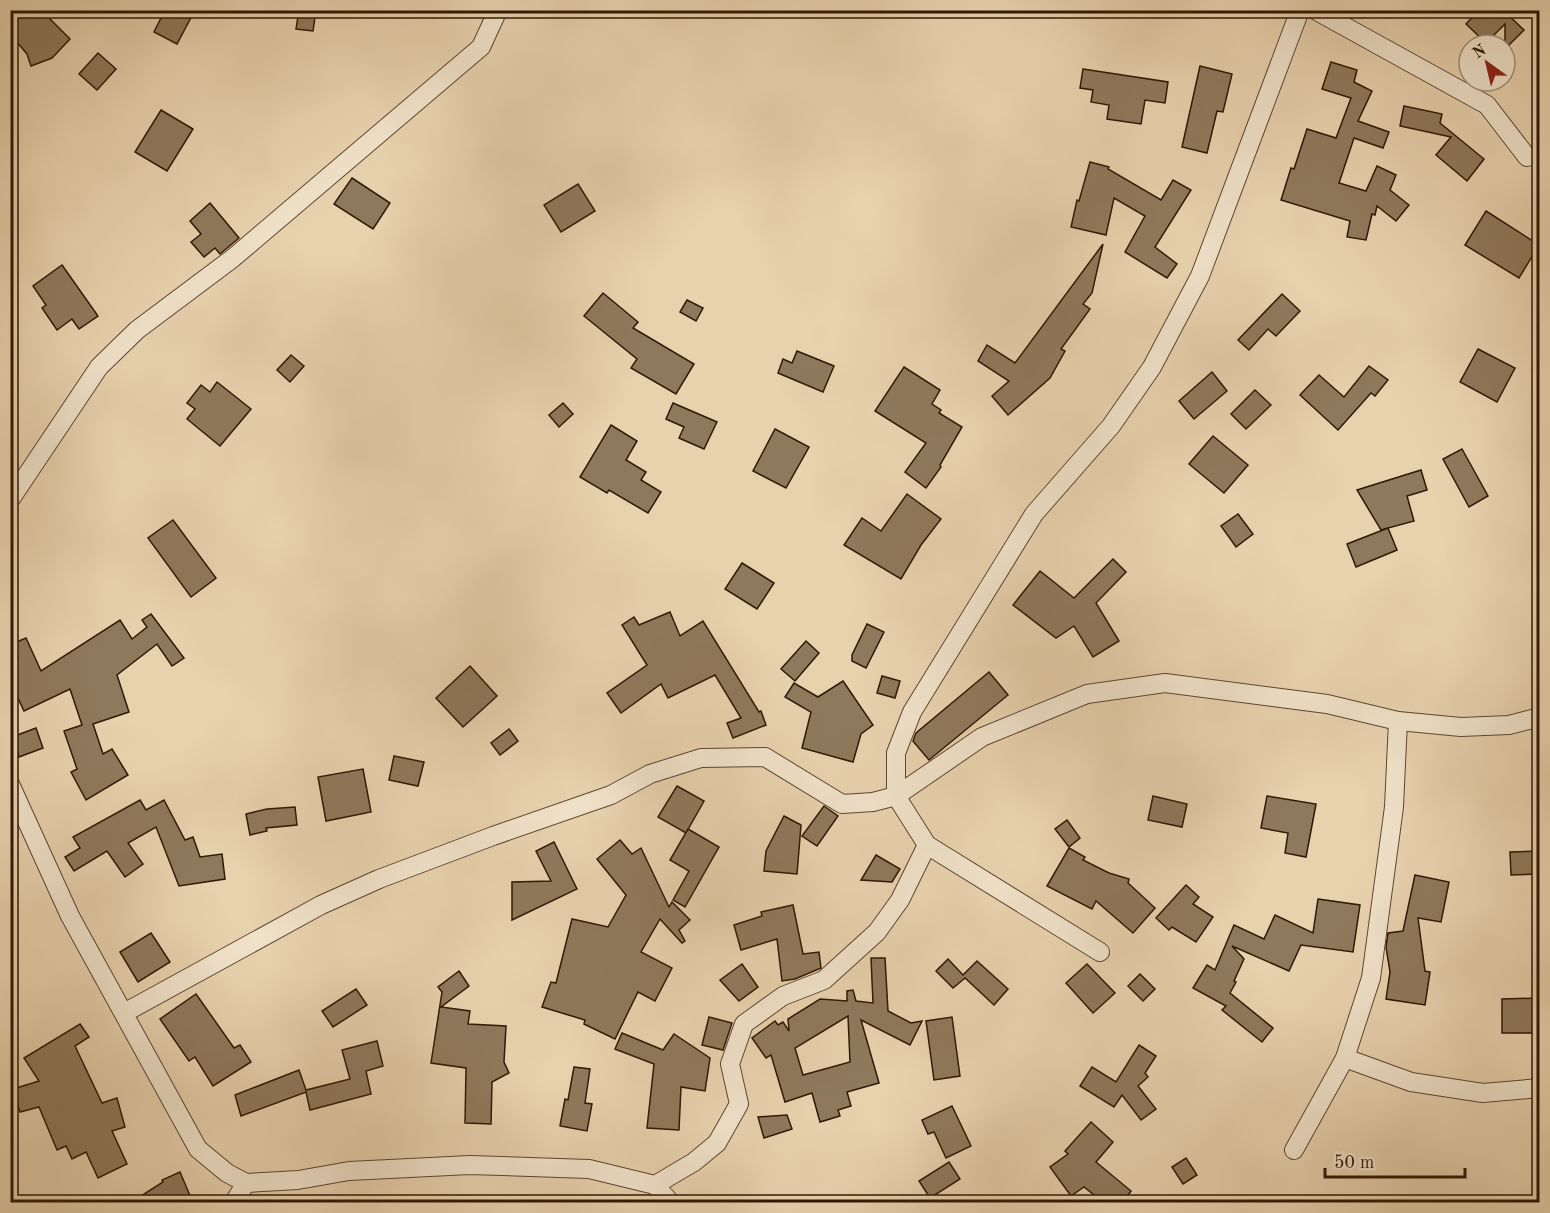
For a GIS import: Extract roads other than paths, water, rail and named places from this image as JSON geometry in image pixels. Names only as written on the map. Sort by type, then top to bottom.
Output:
[{"type":"street","points":[[10,500],[99,367],[137,330],[233,258],[481,47],[498,10]]},
{"type":"street","points":[[1100,952],[927,845],[896,796],[896,753],[912,712],[1034,514],[1111,426],[1152,367],[1200,276],[1300,10]]},
{"type":"street","points":[[1315,10],[1487,105],[1527,157]]},
{"type":"street","points":[[124,1013],[331,901],[379,879],[611,795],[650,774],[701,758],[765,757],[842,804],[873,802],[896,796],[982,737],[1087,694],[1165,683],[1327,704],[1398,721],[1461,727],[1509,725],[1539,717]]},
{"type":"street","points":[[1294,1150],[1344,1058],[1371,978],[1394,807],[1398,721]]},
{"type":"street","points":[[10,784],[70,916],[198,1149],[227,1173],[246,1183],[298,1180],[349,1171],[470,1165],[589,1169],[655,1185],[670,1203]]},
{"type":"street","points":[[655,1185],[694,1162],[717,1143],[734,1114],[739,1104],[730,1064],[744,1024],[783,996],[824,980],[877,932],[900,900],[927,845]]},
{"type":"street","points":[[1344,1058],[1411,1082],[1442,1087],[1483,1093],[1539,1088]]},
{"type":"street","points":[[234,1203],[246,1183]]}]
